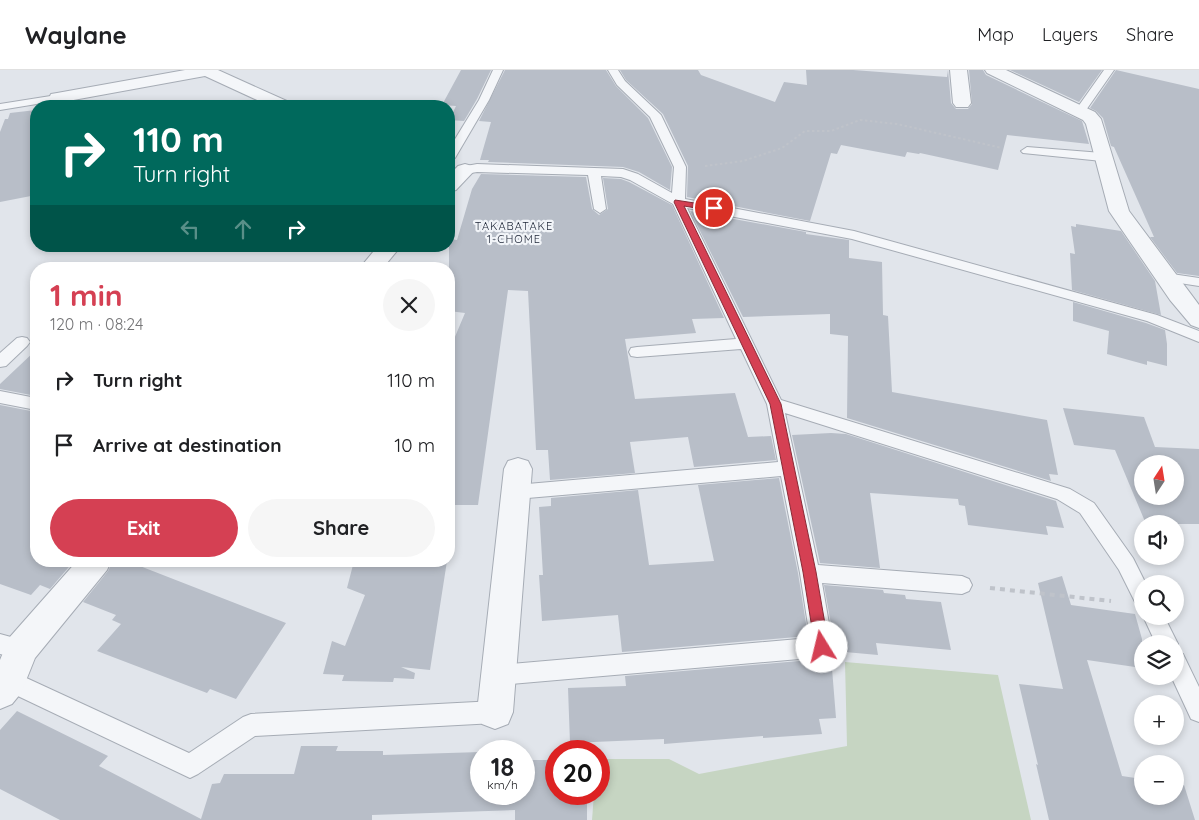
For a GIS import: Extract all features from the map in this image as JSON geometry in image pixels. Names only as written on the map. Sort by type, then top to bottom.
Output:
[{"type":"street","points":[[57,98],[205,70],[270,100]]},
{"type":"street","points":[[959,70],[962,103]]},
{"type":"street","points":[[993,70],[1089,116],[1094,123],[1118,211],[1165,277],[1199,320]]},
{"type":"street","points":[[122,100],[123,87]]},
{"type":"street","points":[[376,262],[385,252]]},
{"type":"street","points":[[495,712],[517,480]]},
{"type":"street","points":[[4,687],[10,647],[90,567]]},
{"type":"lane","points":[[455,148],[484,100],[498,70]]},
{"type":"lane","points":[[498,675],[822,647],[790,468],[775,404],[678,202],[680,167],[655,115],[621,83],[613,70]]},
{"type":"lane","points":[[1080,111],[1109,70]]},
{"type":"lane","points":[[44,100],[57,98]]},
{"type":"lane","points":[[0,107],[30,102]]},
{"type":"lane","points":[[1027,151],[1102,157]]},
{"type":"lane","points":[[457,168],[623,173],[634,177],[678,202],[854,235],[1152,318],[1199,337]]},
{"type":"lane","points":[[594,172],[600,209]]},
{"type":"lane","points":[[1165,277],[1199,282]]},
{"type":"lane","points":[[0,362],[22,342]]},
{"type":"lane","points":[[638,352],[747,343]]},
{"type":"lane","points":[[0,397],[30,403]]},
{"type":"lane","points":[[775,404],[1063,494],[1087,508],[1126,564],[1134,580]]},
{"type":"lane","points":[[517,480],[790,468]]},
{"type":"lane","points":[[810,572],[962,585]]},
{"type":"lane","points":[[1184,680],[1199,711]]},
{"type":"lane","points":[[4,687],[190,766],[251,726],[495,712]]},
{"type":"path","points":[[680,167],[743,161],[782,148],[805,132],[831,131],[860,120],[897,124],[990,146],[1027,151]]},
{"type":"path","points":[[962,585],[1114,601]]},
{"type":"green space","points":[[845,662],[998,675],[1031,820],[592,820],[593,805],[610,805],[610,759],[669,759],[699,774],[847,746]]},
{"type":"building","points":[[461,70],[491,70],[464,121],[455,120],[455,100],[445,100]]},
{"type":"building","points":[[505,70],[606,70],[616,86],[648,118],[672,167],[670,190],[639,172],[623,167],[488,162],[489,160],[480,160],[491,122],[479,121]]},
{"type":"building","points":[[620,70],[698,70],[701,75],[775,102],[784,82],[807,85],[806,70],[853,70],[947,77],[948,70],[951,103],[956,109],[968,109],[972,104],[969,70],[983,70],[986,75],[1082,121],[1089,144],[1007,135],[998,170],[920,153],[907,152],[905,157],[841,145],[837,154],[831,153],[810,221],[687,197],[688,166],[663,114],[626,80]]},
{"type":"building","points":[[1010,70],[1102,70],[1079,102]]},
{"type":"building","points":[[1116,70],[1199,89],[1199,276],[1177,273],[1150,237],[1154,237],[1114,147],[1111,146],[1103,118],[1090,108]]},
{"type":"building","points":[[30,111],[30,196],[0,202],[0,132],[5,119],[8,119],[10,113]]},
{"type":"building","points":[[481,174],[586,177],[592,209],[599,215],[608,209],[603,178],[621,179],[672,205],[724,318],[692,319],[696,333],[625,339],[635,399],[735,393],[748,437],[771,436],[776,460],[694,467],[688,437],[630,442],[635,473],[550,480],[548,450],[536,450],[528,291],[508,290],[478,505],[455,505],[455,337],[465,313],[455,312],[455,262],[449,262],[449,252],[455,252],[455,240],[457,240],[472,189]]},
{"type":"building","points":[[690,211],[806,232],[806,234],[849,240],[849,258],[882,262],[883,315],[888,316],[892,392],[1047,420],[1058,475],[1049,474],[1051,481],[847,418],[848,336],[830,334],[830,314],[743,317]]},
{"type":"building","points":[[1076,224],[1121,231],[1155,281],[1161,315],[1072,290],[1070,253],[1075,254],[1071,226],[1076,227]]},
{"type":"building","points":[[1073,302],[1165,330],[1167,366],[1147,361],[1147,365],[1107,354],[1109,331],[1073,321]]},
{"type":"building","points":[[30,356],[30,395],[0,389],[0,384]]},
{"type":"building","points":[[0,405],[30,411],[30,567],[69,567],[50,589],[40,585],[31,595],[0,584]]},
{"type":"building","points":[[1063,408],[1144,417],[1155,447],[1199,449],[1199,524],[1184,524],[1184,515],[1142,515],[1138,505],[1184,505],[1184,455],[1134,455],[1134,495],[1115,450],[1074,445]]},
{"type":"building","points":[[846,434],[1056,501],[1064,528],[1046,526],[1048,535],[968,525],[965,506],[959,505],[958,499],[870,493],[880,568],[820,563],[792,435]]},
{"type":"building","points":[[779,478],[798,573],[808,636],[622,652],[618,615],[542,621],[539,575],[543,575],[539,507],[551,506],[551,498],[638,490],[649,565],[714,561],[698,485]]},
{"type":"building","points":[[110,567],[142,567],[286,623],[236,699],[210,689],[207,693],[97,651],[121,624],[112,620],[116,615],[83,602]]},
{"type":"building","points":[[352,567],[446,567],[430,670],[401,667],[415,673],[414,679],[394,678],[393,682],[342,681],[344,675],[323,674],[332,641],[345,646],[365,595],[347,588]]},
{"type":"building","points":[[1062,576],[1071,605],[1134,614],[1134,625],[1138,625],[1141,635],[1134,635],[1134,667],[1087,660],[1122,776],[1134,778],[1134,805],[1184,805],[1184,785],[1195,820],[1049,820],[1019,684],[1063,689],[1038,583]]},
{"type":"building","points":[[824,585],[883,590],[884,593],[905,595],[906,599],[941,602],[951,650],[876,643],[878,655],[834,651],[835,647]]},
{"type":"building","points":[[831,656],[836,718],[819,719],[822,734],[763,738],[763,736],[664,744],[664,739],[610,741],[570,740],[568,688],[626,686],[625,676],[822,659]]},
{"type":"building","points":[[17,711],[108,756],[99,766],[201,819],[212,784],[220,783],[224,774],[294,774],[301,746],[338,746],[336,751],[383,751],[383,755],[470,752],[470,805],[535,805],[535,760],[545,760],[545,805],[587,805],[587,820],[515,820],[515,810],[372,815],[372,820],[60,820],[0,789],[0,730]]},
{"type":"district","name":"TAKABATAKE 1-CHOME","points":[[514,232]]},
{"type":"route","points":[[714,208],[678,202],[775,404],[790,468],[822,647]]}]
